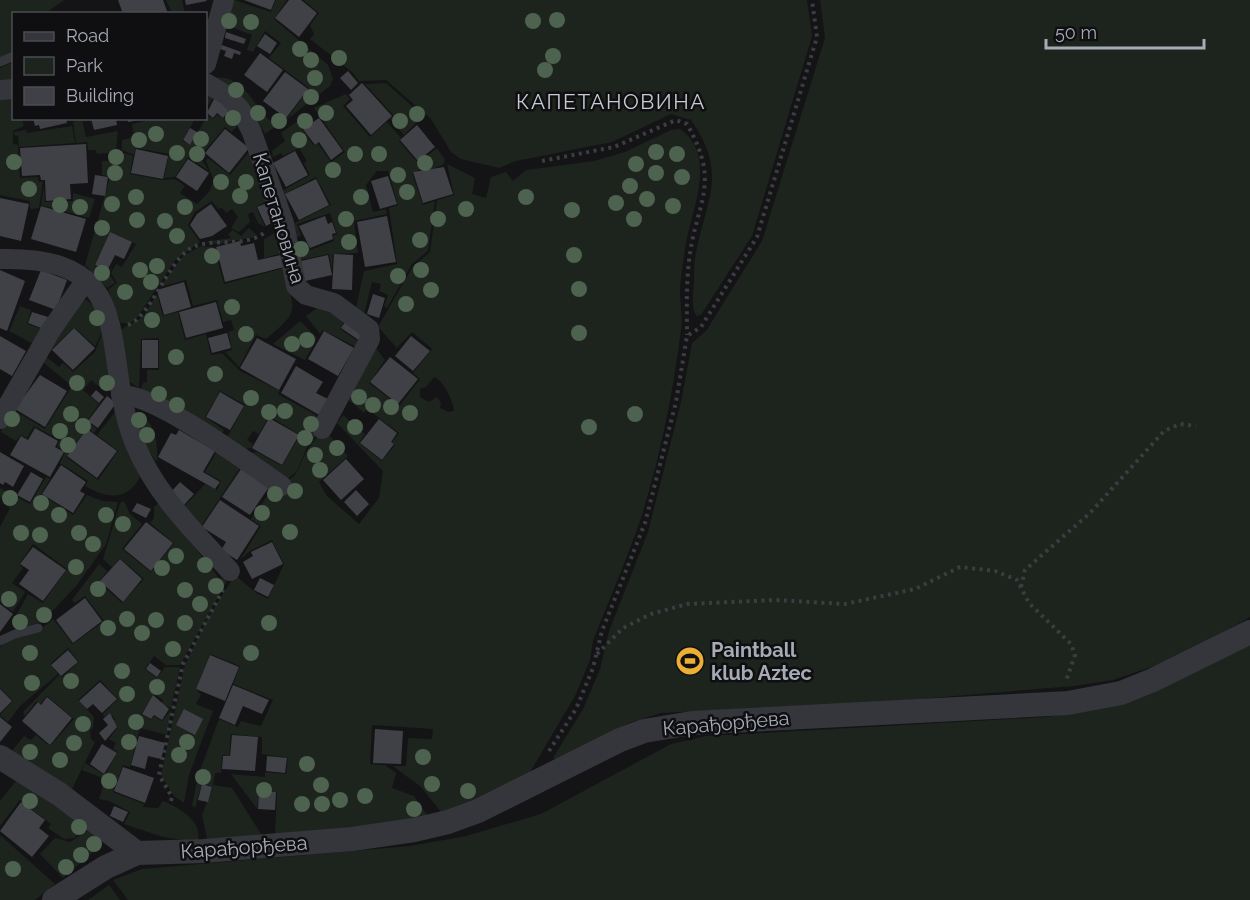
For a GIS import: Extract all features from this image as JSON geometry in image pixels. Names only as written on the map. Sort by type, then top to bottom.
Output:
[{"type":"street","points":[[207,60],[224,0]]},
{"type":"street","name":"Капетановина","points":[[207,84],[228,96],[240,109],[251,130],[284,223],[296,286],[306,295],[334,303],[369,329],[370,339],[322,429]]},
{"type":"street","points":[[0,259],[49,261],[69,267],[86,280],[103,303],[112,327],[127,424],[152,481],[230,571]]},
{"type":"street","points":[[0,419],[51,330],[86,280]]},
{"type":"street","points":[[122,395],[138,397],[203,432],[282,486]]},
{"type":"street","name":"Карађорђева","points":[[137,853],[278,846],[414,830],[478,811],[620,740],[665,726],[1059,704],[1121,693],[1153,680],[1250,632]]},
{"type":"street","points":[[0,757],[59,794],[137,853],[106,867],[54,900]]},
{"type":"lane","points":[[0,641],[38,628]]},
{"type":"path","points":[[687,336],[701,327],[757,237],[817,37],[812,0]]},
{"type":"path","points":[[542,161],[614,147],[675,120],[687,124],[698,144],[706,174],[704,200],[689,260],[687,336],[676,402],[645,523],[602,631],[596,655],[576,709],[544,758]]},
{"type":"path","points":[[112,327],[132,324],[145,312],[173,265],[194,246],[217,245],[259,237],[264,233]]},
{"type":"path","points":[[1021,588],[1025,570],[1090,513],[1164,431],[1180,424],[1196,426]]},
{"type":"path","points":[[596,655],[623,628],[651,614],[687,604],[775,600],[845,604],[915,589],[960,567],[995,571],[1017,580],[1029,603],[1071,644],[1075,655],[1059,704]]},
{"type":"path","points":[[171,801],[172,797],[159,775],[172,720],[173,700],[183,664],[229,579],[230,571]]},
{"type":"green space","points":[[0,0],[64,0],[47,12],[12,12],[12,53],[0,59]]},
{"type":"green space","points":[[166,0],[182,0],[185,12],[172,12]]},
{"type":"green space","points":[[234,0],[271,12],[276,0],[287,0],[274,19],[328,65],[333,79],[330,86],[286,120],[309,88],[269,58],[281,43],[265,31],[253,52],[247,50],[252,35],[225,25]]},
{"type":"green space","points":[[303,0],[807,0],[812,36],[752,236],[701,315],[696,316],[693,309],[695,260],[712,186],[712,171],[702,139],[691,120],[671,114],[612,142],[516,161],[499,168],[461,159],[451,152],[431,119],[386,80],[359,81],[352,72],[310,39],[314,34],[310,25],[319,13]]},
{"type":"green space","points":[[820,0],[1250,0],[1250,617],[1180,657],[1113,680],[1074,686],[895,701],[661,713],[629,723],[558,760],[553,758],[583,709],[600,669],[609,631],[648,532],[681,402],[692,343],[706,331],[762,241],[825,38]]},
{"type":"green space","points":[[12,62],[12,84],[0,85],[0,68]]},
{"type":"green space","points":[[211,78],[232,81],[247,93],[274,124],[279,118],[283,121],[265,134],[255,116],[242,102]]},
{"type":"green space","points":[[386,83],[423,116],[404,135],[390,119],[394,116],[365,84]]},
{"type":"green space","points":[[207,93],[214,96],[207,107]]},
{"type":"green space","points":[[346,94],[350,99],[343,106],[370,137],[387,122],[401,138],[399,141],[418,163],[437,148],[445,160],[443,165],[431,169],[429,166],[412,173],[423,205],[435,201],[428,251],[412,264],[387,308],[384,306],[388,295],[379,291],[381,284],[372,282],[364,314],[356,308],[364,271],[397,264],[389,208],[398,205],[388,171],[377,171],[366,185],[373,212],[386,209],[387,214],[354,221],[358,253],[333,254],[332,270],[329,254],[300,260],[296,243],[306,241],[310,250],[334,241],[333,236],[337,234],[330,213],[297,224],[301,236],[294,238],[291,225],[331,205],[316,177],[285,194],[288,200],[285,202],[282,191],[310,175],[304,163],[307,161],[299,148],[283,156],[281,153],[273,157],[272,151],[285,141],[281,133],[306,115],[311,122],[302,129],[314,146],[318,144],[331,162],[345,152],[314,108]]},
{"type":"green space","points":[[0,97],[12,97],[12,120],[22,120],[24,126],[13,131],[13,144],[18,145],[20,178],[38,177],[39,182],[43,181],[39,208],[30,209],[30,201],[0,195]]},
{"type":"green space","points":[[231,109],[241,121],[232,132],[225,127],[203,153],[206,156],[202,160],[209,171],[188,157],[175,177],[164,178],[169,154],[136,148],[134,155],[122,150],[122,140],[134,137],[132,124],[149,120],[194,120],[182,141],[190,145],[205,120],[207,120],[207,115],[213,119],[217,115],[224,119]]},
{"type":"green space","points":[[82,120],[86,137],[118,131],[116,150],[133,156],[130,174],[162,180],[175,179],[185,186],[180,193],[197,204],[209,192],[214,181],[206,161],[208,158],[230,175],[248,153],[253,151],[267,201],[256,207],[265,227],[258,223],[253,212],[248,214],[250,222],[239,232],[231,228],[238,217],[232,209],[226,213],[222,208],[218,209],[212,201],[195,212],[188,225],[200,242],[175,260],[137,318],[130,323],[121,323],[108,290],[117,283],[111,273],[116,264],[122,267],[136,244],[110,232],[94,266],[108,272],[113,266],[109,274],[115,283],[107,288],[85,265],[110,177],[102,175],[102,161],[110,161],[110,153],[97,154],[96,150],[88,150],[87,142],[76,143],[73,122]]},
{"type":"green space","points":[[72,126],[75,143],[19,147],[18,136],[14,135],[14,132],[26,130],[27,133]]},
{"type":"green space","points":[[680,129],[692,140],[698,154],[700,169],[699,186],[683,264],[680,289],[681,330],[665,425],[641,518],[593,641],[590,660],[575,696],[529,774],[476,801],[441,812],[421,787],[393,766],[406,766],[408,738],[432,739],[433,729],[372,725],[370,764],[385,765],[396,773],[392,788],[414,796],[428,816],[409,821],[275,835],[277,792],[259,790],[257,809],[231,774],[265,777],[265,772],[286,774],[288,758],[262,754],[262,737],[231,734],[229,756],[222,755],[221,773],[215,773],[213,785],[232,788],[263,837],[212,841],[207,838],[202,815],[213,787],[202,783],[195,808],[192,805],[198,776],[219,719],[238,727],[241,721],[261,726],[273,700],[233,684],[240,666],[210,654],[196,689],[201,695],[196,704],[213,711],[189,775],[184,803],[174,796],[161,775],[185,665],[206,621],[235,575],[255,592],[268,599],[284,564],[272,540],[250,551],[240,560],[261,526],[251,519],[274,486],[289,480],[297,472],[310,446],[324,430],[348,456],[319,482],[326,495],[359,524],[379,498],[383,471],[337,423],[343,415],[365,434],[359,443],[382,461],[395,445],[392,442],[399,433],[367,409],[364,413],[344,396],[375,340],[379,344],[376,348],[385,360],[369,383],[399,406],[420,379],[413,373],[432,349],[412,332],[397,348],[378,327],[413,266],[430,252],[437,200],[454,195],[447,164],[475,178],[472,194],[486,198],[491,177],[506,172],[513,181],[526,170],[594,161],[625,152],[671,130]],"holes":[[[434,377],[447,392],[454,411],[448,412],[440,408],[441,403],[437,397],[429,402],[420,397],[420,389],[426,387]]]},
{"type":"green space","points":[[44,187],[45,202],[73,201],[73,193],[95,199],[89,218],[41,205]]},
{"type":"green space","points":[[249,228],[258,236],[218,244],[204,242],[231,238],[228,234],[233,230],[241,236]]},
{"type":"green space","points":[[278,231],[282,253],[264,258],[264,239]]},
{"type":"green space","points":[[201,246],[214,247],[224,284],[284,268],[292,302],[290,315],[266,339],[256,335],[239,367],[225,352],[232,350],[228,332],[234,330],[231,320],[223,322],[217,300],[193,306],[186,280],[160,287],[183,256]]},
{"type":"green space","points":[[157,294],[163,316],[178,312],[185,340],[206,334],[211,355],[222,353],[240,371],[280,391],[278,394],[321,418],[322,429],[307,447],[297,471],[285,481],[244,454],[257,452],[282,466],[300,435],[269,416],[259,434],[253,431],[247,440],[253,444],[251,448],[244,449],[225,441],[245,405],[220,391],[205,417],[224,430],[220,437],[141,389],[143,383],[147,382],[147,370],[159,370],[159,338],[141,339],[139,388],[127,380],[120,330],[143,317]]},
{"type":"green space","points":[[87,300],[98,311],[102,332],[95,346],[74,327],[50,351],[46,349],[81,301]]},
{"type":"green space","points":[[20,306],[31,310],[27,324],[45,330],[35,345],[9,331]]},
{"type":"green space","points":[[320,306],[346,318],[340,329],[361,343],[358,348],[323,330],[320,334],[306,316]]},
{"type":"green space","points":[[300,321],[317,338],[305,360],[273,344]]},
{"type":"green space","points":[[102,334],[113,387],[106,392],[91,380],[83,390],[99,404],[87,421],[97,429],[94,433],[87,428],[66,457],[98,480],[118,451],[97,435],[115,412],[140,477],[129,491],[115,495],[101,493],[85,486],[88,481],[60,463],[65,452],[57,446],[60,440],[34,426],[27,438],[21,435],[16,441],[1,432],[19,395],[14,410],[45,429],[72,386],[41,360],[43,354],[59,367],[63,363],[73,372],[95,352]]},
{"type":"green space","points":[[135,414],[142,416],[151,426],[156,441],[157,462],[141,441]]},
{"type":"green space","points":[[218,449],[242,465],[200,528],[183,508],[205,484],[217,490],[221,481],[205,472]]},
{"type":"green space","points":[[46,477],[50,479],[41,494],[73,515],[87,495],[102,501],[118,502],[106,544],[77,585],[42,622],[20,628],[13,621],[28,594],[43,603],[67,569],[33,544],[19,564],[23,568],[12,583],[25,592],[13,612],[0,602],[0,527],[10,508],[2,503],[5,500],[0,497],[0,488],[30,504]]},
{"type":"green space","points":[[124,501],[130,514],[142,524],[122,549],[151,572],[174,543],[150,523],[154,518],[154,507],[159,503],[219,578],[228,579],[180,665],[166,665],[154,656],[145,669],[157,678],[165,667],[180,667],[171,708],[161,704],[163,700],[154,694],[141,714],[151,720],[154,716],[162,721],[171,710],[167,735],[140,728],[130,767],[123,765],[113,792],[144,804],[143,807],[158,808],[163,801],[176,807],[194,822],[197,828],[197,842],[163,837],[124,824],[130,812],[109,801],[99,799],[105,779],[82,770],[85,763],[105,775],[118,752],[113,749],[116,743],[109,739],[117,728],[113,721],[115,719],[110,713],[104,717],[103,714],[118,699],[100,680],[78,700],[94,717],[90,731],[91,739],[95,742],[72,789],[11,752],[24,736],[31,740],[36,735],[50,746],[74,719],[47,696],[40,704],[37,701],[25,716],[23,712],[59,675],[62,677],[79,662],[68,648],[50,664],[58,674],[20,706],[8,722],[0,715],[13,701],[0,688],[0,647],[40,629],[53,619],[73,644],[104,621],[85,596],[75,603],[72,600],[99,564],[107,571],[99,582],[122,603],[144,579],[120,558],[112,567],[103,559],[120,503]]},
{"type":"green space","points":[[1250,644],[1250,900],[128,900],[113,880],[142,869],[410,846],[466,836],[541,814],[671,744],[706,736],[1047,717],[1105,707]]},
{"type":"green space","points":[[17,780],[87,828],[74,838],[64,839],[48,828],[51,824],[20,800],[0,826],[0,801]]},
{"type":"green space","points":[[89,830],[100,838],[101,845],[63,878],[40,854],[55,838],[70,842]]},
{"type":"green space","points":[[0,835],[55,884],[35,900],[0,900]]},
{"type":"green space","points":[[109,885],[120,900],[88,900]]},
{"type":"building","points":[[118,0],[163,0],[167,12],[122,12]]},
{"type":"building","points":[[185,0],[206,0],[207,1],[186,5]]},
{"type":"building","points":[[244,0],[275,0],[271,10]]},
{"type":"building","points":[[289,0],[301,0],[317,13],[299,37],[275,18]]},
{"type":"building","points":[[226,32],[246,39],[244,44],[225,38]]},
{"type":"building","points":[[265,34],[277,43],[270,54],[257,46]]},
{"type":"building","points":[[222,45],[241,52],[240,55],[234,53],[232,59],[224,56],[226,51],[220,49]]},
{"type":"building","points":[[260,53],[283,70],[267,92],[244,75]]},
{"type":"building","points":[[348,71],[358,83],[351,90],[340,78]]},
{"type":"building","points":[[285,72],[308,89],[286,118],[263,101]]},
{"type":"building","points":[[362,83],[392,116],[371,135],[346,106],[353,100],[349,95]]},
{"type":"building","points":[[215,97],[230,109],[223,118],[217,113],[213,118],[207,113]]},
{"type":"building","points":[[319,118],[343,151],[331,160],[319,142],[315,145],[303,129]]},
{"type":"building","points":[[34,120],[66,120],[67,123],[40,129],[39,125],[35,126]]},
{"type":"building","points":[[92,120],[116,120],[117,125],[94,130]]},
{"type":"building","points":[[417,125],[435,147],[418,161],[400,140]]},
{"type":"building","points":[[190,128],[197,132],[190,145],[183,140]]},
{"type":"building","points":[[225,129],[249,148],[229,173],[205,153]]},
{"type":"building","points":[[86,144],[88,183],[70,184],[71,199],[46,201],[45,180],[41,180],[40,175],[22,176],[20,148]]},
{"type":"building","points":[[136,149],[168,156],[163,179],[131,173]]},
{"type":"building","points":[[295,151],[308,175],[286,187],[273,163]]},
{"type":"building","points":[[188,159],[209,173],[197,191],[176,177]]},
{"type":"building","points":[[444,167],[453,194],[423,203],[413,172]]},
{"type":"building","points":[[95,175],[108,177],[105,196],[92,194]]},
{"type":"building","points":[[388,176],[397,204],[380,209],[371,181]]},
{"type":"building","points":[[316,179],[329,205],[299,220],[285,194]]},
{"type":"building","points":[[0,198],[29,204],[21,241],[0,236]]},
{"type":"building","points":[[267,203],[275,221],[266,226],[257,207]]},
{"type":"building","points":[[211,204],[227,226],[212,236],[200,239],[190,225],[197,214]]},
{"type":"building","points":[[41,206],[86,219],[76,252],[31,239]]},
{"type":"building","points":[[325,216],[328,224],[332,222],[336,233],[332,234],[333,239],[310,248],[299,226]]},
{"type":"building","points":[[387,216],[396,262],[365,267],[357,222]]},
{"type":"building","points":[[110,232],[132,242],[124,259],[115,255],[107,271],[95,265]]},
{"type":"building","points":[[240,241],[241,246],[254,243],[258,260],[281,255],[284,267],[225,282],[216,247]]},
{"type":"building","points":[[334,254],[353,255],[352,290],[332,289]]},
{"type":"building","points":[[328,255],[332,275],[305,281],[301,261]]},
{"type":"building","points":[[0,270],[25,281],[7,331],[0,328]]},
{"type":"building","points":[[41,270],[67,280],[56,310],[29,300]]},
{"type":"building","points":[[184,282],[191,307],[164,315],[157,290]]},
{"type":"building","points":[[373,294],[385,298],[379,318],[367,314]]},
{"type":"building","points":[[216,302],[223,328],[186,338],[179,312]]},
{"type":"building","points":[[32,312],[48,317],[44,329],[28,323]]},
{"type":"building","points":[[347,319],[364,336],[360,341],[341,328]]},
{"type":"building","points":[[74,328],[95,348],[73,370],[52,350]]},
{"type":"building","points":[[324,331],[354,348],[338,376],[308,359]]},
{"type":"building","points":[[227,333],[231,348],[212,353],[208,338]]},
{"type":"building","points":[[0,336],[26,351],[12,376],[0,369]]},
{"type":"building","points":[[411,336],[430,351],[413,371],[395,356]]},
{"type":"building","points":[[257,338],[296,359],[279,390],[240,368]]},
{"type":"building","points":[[142,340],[158,340],[158,368],[142,368]]},
{"type":"building","points":[[390,357],[418,379],[398,404],[370,382]]},
{"type":"building","points":[[296,366],[323,382],[316,393],[330,400],[321,416],[281,393]]},
{"type":"building","points":[[40,375],[67,391],[45,427],[15,409]]},
{"type":"building","points":[[96,390],[104,397],[99,403],[91,396]]},
{"type":"building","points":[[220,392],[244,406],[230,430],[206,417]]},
{"type":"building","points":[[107,396],[116,403],[98,428],[88,421]]},
{"type":"building","points":[[269,418],[299,435],[282,465],[252,448]]},
{"type":"building","points":[[379,419],[397,433],[391,442],[394,444],[382,460],[360,443]]},
{"type":"building","points":[[35,428],[58,441],[55,447],[64,452],[50,477],[10,455],[21,436],[28,440]]},
{"type":"building","points":[[87,429],[117,451],[97,478],[67,456]]},
{"type":"building","points":[[179,430],[215,451],[203,472],[220,482],[215,489],[158,457],[171,433],[176,435]]},
{"type":"building","points":[[0,452],[24,466],[13,487],[5,482],[3,485],[0,483]]},
{"type":"building","points":[[346,459],[364,479],[341,500],[323,480]]},
{"type":"building","points":[[61,465],[86,482],[80,491],[85,494],[73,513],[42,494]]},
{"type":"building","points":[[241,469],[269,487],[250,515],[222,497]]},
{"type":"building","points":[[31,472],[43,479],[30,502],[17,495]]},
{"type":"building","points":[[180,482],[194,494],[184,505],[170,493]]},
{"type":"building","points":[[356,490],[369,504],[357,516],[344,502]]},
{"type":"building","points":[[220,500],[259,526],[237,560],[221,550],[226,542],[202,527]]},
{"type":"building","points":[[137,503],[151,509],[146,518],[132,511]]},
{"type":"building","points":[[146,522],[173,543],[151,571],[124,549]]},
{"type":"building","points":[[272,542],[283,564],[252,579],[243,562],[253,556],[251,552]]},
{"type":"building","points":[[33,547],[66,570],[43,601],[19,584],[29,570],[20,564]]},
{"type":"building","points":[[120,559],[142,579],[123,602],[100,581]]},
{"type":"building","points":[[260,578],[274,585],[268,597],[254,590]]},
{"type":"building","points":[[85,598],[102,621],[73,643],[56,620]]},
{"type":"building","points":[[0,604],[13,614],[0,632]]},
{"type":"building","points":[[68,650],[78,662],[61,676],[51,665]]},
{"type":"building","points":[[210,655],[239,667],[225,701],[196,689]]},
{"type":"building","points":[[150,663],[161,671],[157,677],[146,669]]},
{"type":"building","points":[[100,682],[117,699],[102,713],[93,704],[87,709],[79,701]]},
{"type":"building","points":[[233,685],[269,700],[262,714],[243,706],[235,725],[219,718]]},
{"type":"building","points":[[0,689],[12,701],[0,713]]},
{"type":"building","points":[[153,695],[169,709],[162,720],[154,715],[151,719],[142,714]]},
{"type":"building","points":[[47,697],[72,718],[50,745],[22,721],[38,702],[41,705]]},
{"type":"building","points":[[184,709],[203,719],[195,735],[176,725]]},
{"type":"building","points":[[110,713],[117,727],[105,741],[99,733],[108,725],[103,719]]},
{"type":"building","points":[[0,717],[12,727],[0,742]]},
{"type":"building","points":[[375,729],[403,731],[401,764],[373,763]]},
{"type":"building","points":[[232,735],[258,737],[255,771],[222,769],[223,756],[230,756]]},
{"type":"building","points":[[139,736],[165,743],[161,759],[148,756],[145,769],[131,765]]},
{"type":"building","points":[[102,744],[117,753],[104,774],[90,764]]},
{"type":"building","points":[[267,756],[287,758],[285,773],[266,771]]},
{"type":"building","points":[[123,767],[154,778],[145,803],[114,791]]},
{"type":"building","points":[[202,784],[212,787],[208,802],[198,800]]},
{"type":"building","points":[[259,791],[276,792],[275,810],[258,809]]},
{"type":"building","points":[[21,802],[45,820],[39,828],[49,836],[32,857],[0,831]]},
{"type":"building","points":[[114,806],[128,812],[123,822],[110,816]]},
{"type":"place","name":"Paintball klub Aztec","points":[[690,661]]},
{"type":"district","name":"КАПЕТАНОВИНА","points":[[611,101]]}]
